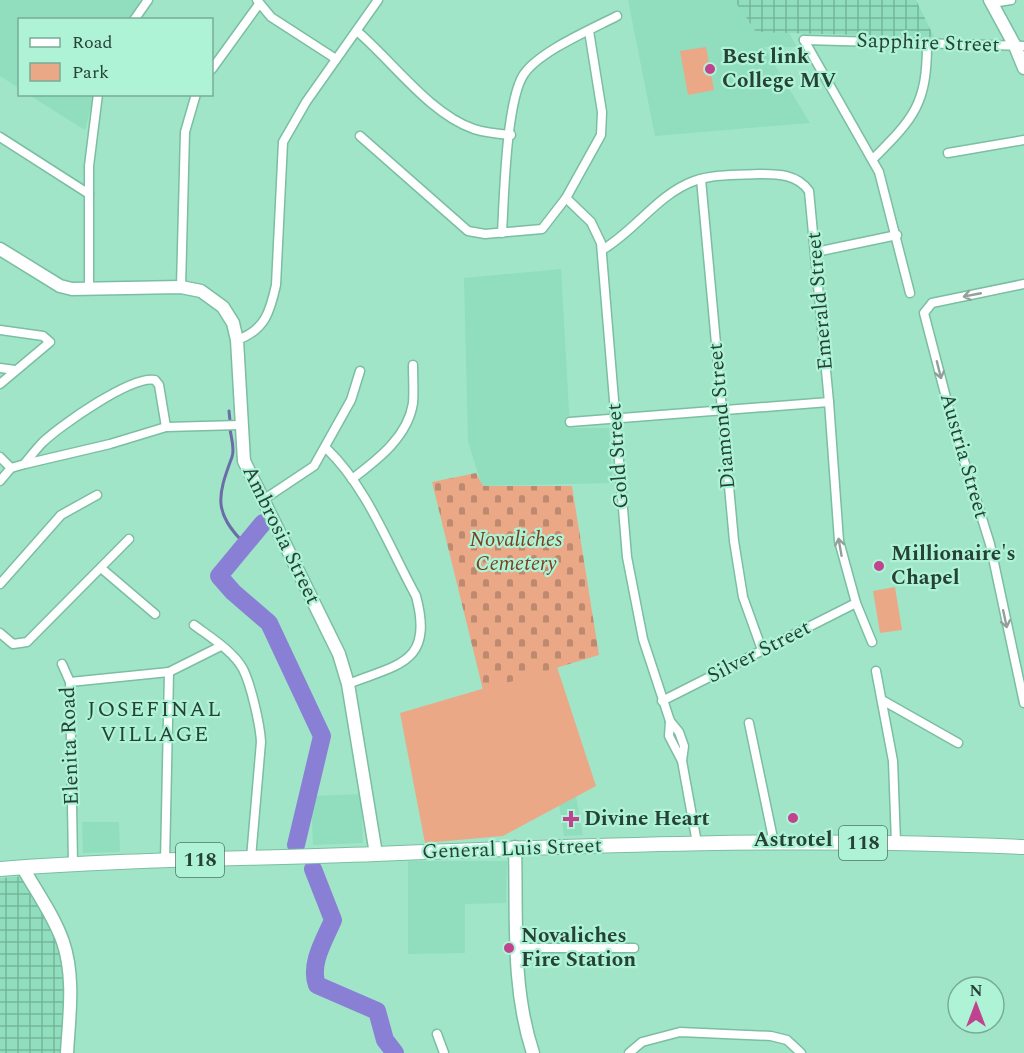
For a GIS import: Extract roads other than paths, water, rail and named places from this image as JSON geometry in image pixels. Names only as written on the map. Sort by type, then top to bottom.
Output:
[{"type":"main road","name":"General Luis Street","points":[[0,869],[73,864],[515,847],[697,843],[896,843],[1024,847]]},
{"type":"street","points":[[237,340],[255,332],[263,324],[272,303],[276,285],[280,157],[283,142],[336,59],[358,32],[378,0]]},
{"type":"street","points":[[1011,0],[991,2],[1020,46],[1024,68]]},
{"type":"street","points":[[135,18],[146,1]]},
{"type":"street","points":[[213,68],[258,2],[271,17],[336,59]]},
{"type":"street","points":[[502,233],[516,98],[524,74],[535,63],[617,16]]},
{"type":"street","points":[[360,136],[461,227],[475,233],[542,229],[566,198],[597,144],[603,124],[589,31]]},
{"type":"street","points":[[358,32],[422,94],[458,122],[474,130],[511,135]]},
{"type":"street","name":"Sapphire Street","points":[[873,159],[804,40],[1020,46]]},
{"type":"street","points":[[910,294],[885,187],[873,159],[902,130],[920,101],[925,85],[927,44]]},
{"type":"street","points":[[89,289],[91,138],[98,96]]},
{"type":"street","points":[[181,287],[185,132],[195,96]]},
{"type":"street","points":[[0,137],[89,194]]},
{"type":"street","points":[[948,153],[1024,140]]},
{"type":"street","name":"Emerald Street","points":[[602,250],[632,229],[674,192],[701,179],[769,174],[786,176],[803,183],[811,199],[839,541],[856,603],[872,642]]},
{"type":"street","name":"Diamond Street","points":[[701,179],[738,569],[749,617],[762,650]]},
{"type":"street","name":"Gold Street","points":[[566,198],[591,222],[599,235],[624,533],[632,588],[643,639],[663,701],[670,721],[679,732],[684,746],[682,761],[697,843]]},
{"type":"street","points":[[816,252],[897,235]]},
{"type":"street","name":"Ambrosia Street","points":[[0,249],[60,286],[89,289],[181,287],[201,291],[223,307],[232,322],[237,340],[237,425],[244,462],[331,636],[348,684],[376,854]]},
{"type":"street","name":"Austria Street","points":[[1024,284],[932,303],[924,313],[955,432],[990,544],[1024,703]]},
{"type":"street","points":[[0,330],[43,336],[51,342],[0,384]]},
{"type":"street","points":[[352,479],[387,453],[398,437],[413,405],[413,365]]},
{"type":"street","points":[[0,368],[15,370]]},
{"type":"street","points":[[263,500],[305,474],[326,448],[351,400],[360,371]]},
{"type":"street","points":[[25,464],[43,442],[116,390],[149,378],[155,380],[159,385],[166,427]]},
{"type":"street","points":[[570,422],[829,402]]},
{"type":"street","points":[[0,481],[11,468],[110,444],[166,427],[237,425]]},
{"type":"street","points":[[326,448],[352,479],[416,596],[422,629],[416,650],[407,661],[348,684]]},
{"type":"street","points":[[0,457],[11,468]]},
{"type":"street","points":[[0,585],[62,515],[98,495]]},
{"type":"street","points":[[0,633],[13,645],[27,642],[129,539]]},
{"type":"street","points":[[101,568],[155,614]]},
{"type":"street","name":"Silver Street","points":[[663,701],[856,603]]},
{"type":"street","points":[[194,625],[243,669],[260,725],[261,742],[251,858]]},
{"type":"street","points":[[70,682],[169,672],[220,646]]},
{"type":"street","name":"Elenita Road","points":[[62,664],[70,682],[73,864]]},
{"type":"street","points":[[165,862],[169,672]]},
{"type":"street","points":[[876,672],[893,760],[896,843]]},
{"type":"street","points":[[882,700],[958,743]]},
{"type":"street","points":[[749,723],[774,843]]},
{"type":"street","points":[[515,847],[517,984],[520,1008],[533,1053]]},
{"type":"street","points":[[23,868],[62,939],[66,953],[70,993],[67,1053]]},
{"type":"street","points":[[518,948],[634,948]]},
{"type":"street","points":[[629,1053],[642,1042],[680,1032],[771,1036],[787,1040],[801,1053]]},
{"type":"street","points":[[437,1034],[444,1053]]},
{"type":"waterway","points":[[229,411],[230,421]]},
{"type":"waterway","points":[[230,429],[233,454],[223,483],[221,504],[228,523],[246,545]]},
{"type":"waterway","points":[[263,523],[219,576],[233,592],[269,623],[322,736],[296,845]]},
{"type":"waterway","points":[[313,869],[333,920],[316,960],[317,985],[377,1011],[385,1040],[395,1053]]},
{"type":"place","name":"Best link College MV","points":[[710,69]]},
{"type":"place","name":"Millionaire's Chapel","points":[[879,566]]},
{"type":"place","name":"Astrotel","points":[[793,818]]},
{"type":"place","name":"Divine Heart","points":[[571,819]]},
{"type":"place","name":"Novaliches Fire Station","points":[[509,948]]},
{"type":"district","name":"JOSEFINAL VILLAGE","points":[[155,722]]},
{"type":"park label","name":"Novaliches Cemetery","points":[[516,552]]}]
